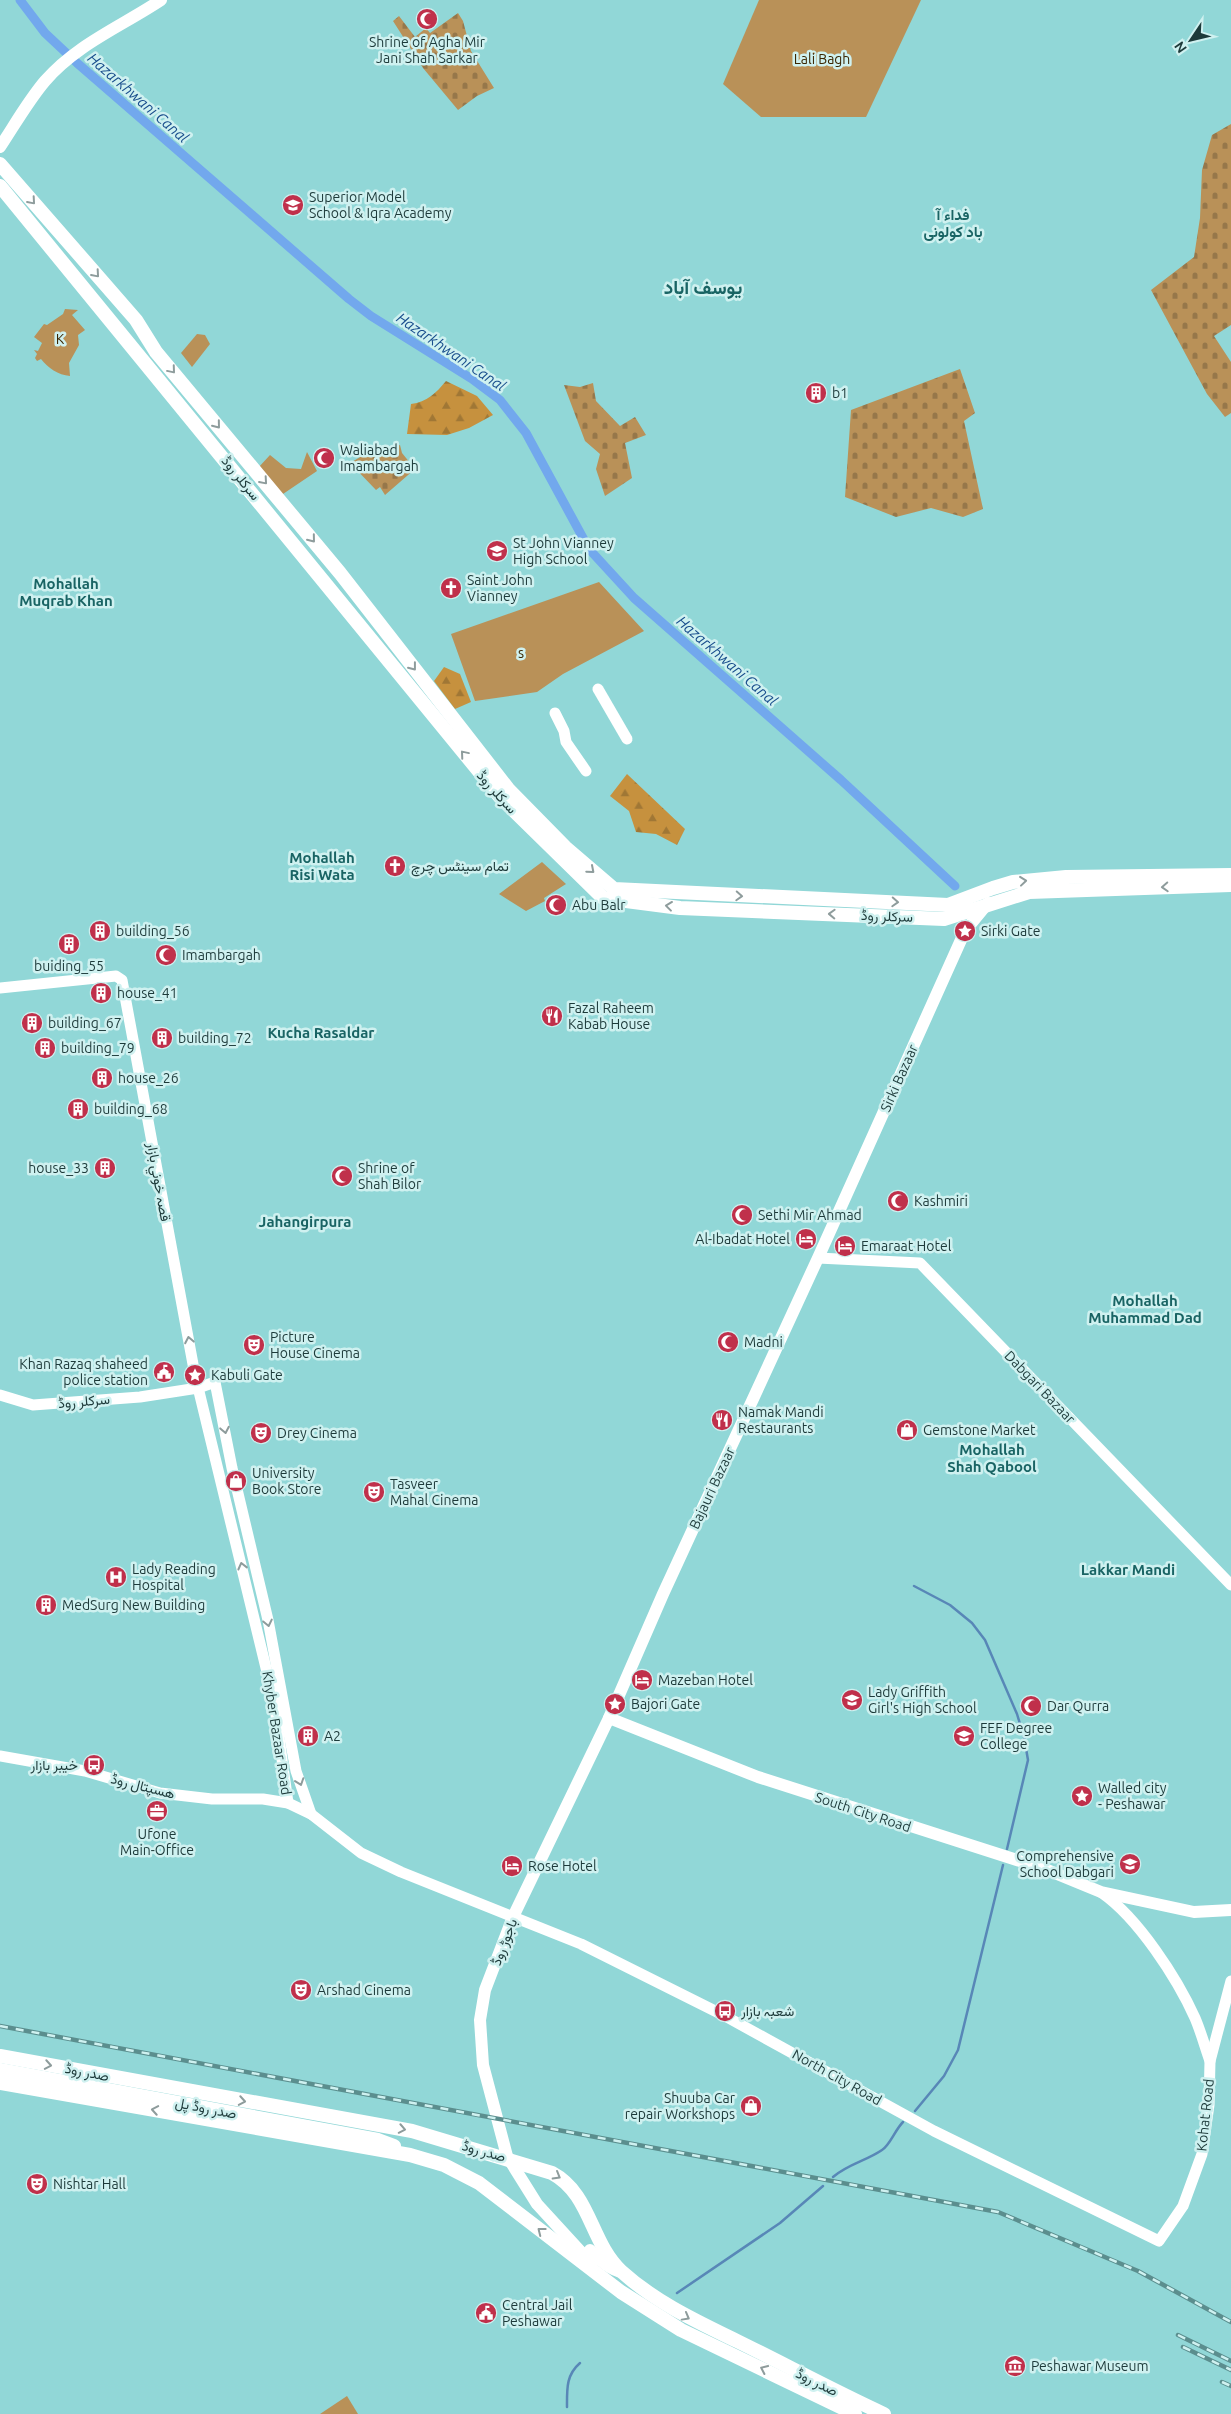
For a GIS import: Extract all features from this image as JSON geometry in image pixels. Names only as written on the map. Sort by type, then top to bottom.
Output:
[{"type":"main road","points":[[0,148],[45,81],[65,61],[79,50],[161,0]]},
{"type":"main road","points":[[0,164],[136,320],[156,352],[281,501],[509,790],[608,894]]},
{"type":"main road","name":"سرکلر روڈ","points":[[0,186],[500,797],[608,894],[680,908],[944,918],[950,911],[985,898],[1029,892],[1066,884],[1231,885]]},
{"type":"main road","points":[[43,237],[64,237]]},
{"type":"main road","points":[[268,512],[281,501]]},
{"type":"main road","points":[[1066,884],[1231,875]]},
{"type":"main road","name":"Sirki Bazaar","points":[[818,1258],[965,931],[985,898]]},
{"type":"main road","name":"Bajauri Bazaar","points":[[609,1718],[663,1594],[818,1258]]},
{"type":"main road","name":"South City Road","points":[[609,1718],[758,1777],[1045,1869],[1100,1892]]},
{"type":"main road","name":"باجوڑ روڈ","points":[[609,1718],[513,1917],[485,1990],[480,2020],[483,2065],[505,2151],[519,2179],[554,2225],[621,2292]]},
{"type":"main road","points":[[1100,1892],[1194,1912],[1231,1910]]},
{"type":"main road","name":"صدر روڈ","points":[[0,2056],[412,2131],[552,2173],[563,2178],[578,2196],[601,2244],[624,2273],[656,2298],[693,2320],[884,2414]]},
{"type":"main road","name":"صدر روڈ پل","points":[[0,2070],[363,2137],[389,2143],[410,2155]]},
{"type":"main road","name":"صدر روڈ","points":[[0,2083],[410,2155],[444,2165],[479,2183],[621,2292],[681,2330],[855,2414]]},
{"type":"main road","name":"باجوڑ روڈ","points":[[519,2179],[531,2187],[605,2265],[612,2270],[624,2273]]},
{"type":"street","points":[[598,689],[627,739]]},
{"type":"street","points":[[555,713],[564,731],[566,742],[586,771]]},
{"type":"street","name":"قصہ خوني بازار","points":[[0,988],[120,976],[125,993],[198,1388]]},
{"type":"street","name":"Dabgari Bazaar","points":[[818,1258],[920,1263],[1231,1585]]},
{"type":"street","name":"سرکلر روڈ","points":[[0,1395],[33,1405],[140,1397],[198,1388],[215,1382],[232,1468],[260,1590]]},
{"type":"street","name":"Khyber Bazaar Road","points":[[198,1388],[274,1701],[288,1803],[311,1814],[361,1853],[401,1872],[513,1917]]},
{"type":"street","points":[[248,1591],[260,1590],[296,1771],[311,1814]]},
{"type":"street","name":"ھسپتال روڈ","points":[[0,1756],[85,1771],[160,1793],[212,1799],[263,1799],[288,1803]]},
{"type":"street","name":"South City Road","points":[[1100,1892],[1117,1904],[1139,1928],[1172,1978],[1195,2018],[1210,2061]]},
{"type":"street","name":"North City Road","points":[[513,1917],[581,1944],[725,2016],[934,2131],[1159,2241]]},
{"type":"street","name":"Kohat Road","points":[[1159,2241],[1183,2206],[1202,2154],[1208,2105],[1210,2061],[1231,1981]]},
{"type":"green space","name":"Lali Bagh","points":[[759,0],[921,0],[866,117],[761,117],[723,84]]},
{"type":"green space","points":[[458,13],[463,21],[471,51],[494,88],[477,96],[458,110],[423,68],[393,21],[399,16],[415,37],[426,28],[430,33]]},
{"type":"green space","points":[[1231,124],[1231,325],[1214,336],[1231,362],[1231,413],[1225,417],[1207,394],[1151,290],[1194,257],[1200,218],[1202,170],[1212,135]]},
{"type":"green space","name":"K","points":[[65,309],[78,310],[72,315],[85,330],[78,335],[79,345],[69,363],[70,376],[54,370],[41,359],[37,361],[35,358],[37,354],[34,350],[38,351],[42,343],[34,337],[44,324],[47,325],[63,314]]},
{"type":"green space","points":[[197,334],[205,335],[210,344],[192,367],[181,353]]},
{"type":"green space","points":[[960,369],[975,413],[964,421],[983,509],[963,517],[931,508],[896,517],[845,497],[851,410]]},
{"type":"green space","points":[[446,381],[477,396],[493,415],[469,428],[447,435],[407,434],[411,404],[431,396]]},
{"type":"green space","points":[[593,383],[596,401],[620,426],[635,417],[646,435],[625,443],[632,478],[605,496],[596,469],[600,454],[585,441],[564,385],[580,387]]},
{"type":"green space","points":[[400,445],[402,453],[415,469],[385,495],[380,487],[376,490],[350,463],[362,456]]},
{"type":"green space","points":[[307,452],[317,471],[280,496],[258,468],[270,455],[286,468],[301,469]]},
{"type":"green space","name":"s","points":[[599,582],[644,631],[563,674],[537,692],[475,701],[451,634]]},
{"type":"green space","points":[[444,667],[460,674],[471,702],[455,709],[434,681]]},
{"type":"green space","points":[[627,774],[685,829],[677,845],[656,834],[636,832],[629,811],[610,796]]},
{"type":"green space","points":[[542,862],[566,884],[544,898],[545,901],[526,911],[499,894]]},
{"type":"green space","points":[[347,2396],[358,2414],[320,2414]]},
{"type":"waterway","name":"Hazarkhwani Canal","points":[[20,0],[45,33],[77,63],[349,299],[371,316],[472,379],[500,400],[526,433],[589,549],[634,598],[841,780],[955,886]]},
{"type":"waterway","points":[[914,1586],[950,1605],[972,1623],[985,1640],[1017,1714],[1028,1760],[1007,1849]]},
{"type":"waterway","points":[[915,2111],[944,2076],[958,2050],[1003,1865]]},
{"type":"waterway","points":[[833,2177],[882,2150],[888,2145],[903,2122]]},
{"type":"waterway","points":[[677,2293],[780,2223],[823,2186]]},
{"type":"waterway","points":[[567,2407],[567,2388],[570,2377],[580,2363]]},
{"type":"railway","points":[[0,2026],[998,2212],[1138,2271],[1231,2322]]},
{"type":"railway","points":[[1178,2335],[1231,2361]]},
{"type":"railway","points":[[1183,2347],[1231,2370]]},
{"type":"railway","points":[[1222,2382],[1231,2386]]},
{"type":"place","name":"Shrine of Agha Mir Jani Shah Sarkar","points":[[427,19]]},
{"type":"place","name":"Superior Model School & Iqra Academy","points":[[293,205]]},
{"type":"place","name":"b1","points":[[816,393]]},
{"type":"place","name":"Waliabad Imambargah","points":[[324,458]]},
{"type":"place","name":"St John Vianney High School","points":[[497,551]]},
{"type":"place","name":"Saint John Vianney","points":[[451,588]]},
{"type":"place","name":"تمام سینٹس چرچ","points":[[395,866]]},
{"type":"place","name":"Abu Balr","points":[[556,905]]},
{"type":"place","name":"building_56","points":[[100,931]]},
{"type":"place","name":"Sirki Gate","points":[[965,931]]},
{"type":"place","name":"buiding_55","points":[[69,944]]},
{"type":"place","name":"Imambargah","points":[[166,955]]},
{"type":"place","name":"house_41","points":[[101,993]]},
{"type":"place","name":"Fazal Raheem Kabab House","points":[[552,1016]]},
{"type":"place","name":"building_67","points":[[32,1023]]},
{"type":"place","name":"building_72","points":[[162,1038]]},
{"type":"place","name":"building_79","points":[[45,1048]]},
{"type":"place","name":"house_26","points":[[102,1078]]},
{"type":"place","name":"building_68","points":[[78,1109]]},
{"type":"place","name":"house_33","points":[[105,1168]]},
{"type":"place","name":"Shrine of Shah Bilor","points":[[342,1176]]},
{"type":"place","name":"Kashmiri","points":[[898,1201]]},
{"type":"place","name":"Sethi Mir Ahmad","points":[[742,1215]]},
{"type":"place","name":"Al-Ibadat Hotel","points":[[806,1239]]},
{"type":"place","name":"Emaraat Hotel","points":[[845,1246]]},
{"type":"place","name":"Madni","points":[[728,1342]]},
{"type":"place","name":"Picture House Cinema","points":[[254,1345]]},
{"type":"place","name":"Khan Razaq shaheed police station","points":[[164,1372]]},
{"type":"place","name":"Kabuli Gate","points":[[195,1375]]},
{"type":"place","name":"Namak Mandi Restaurants","points":[[722,1420]]},
{"type":"place","name":"Gemstone Market","points":[[907,1430]]},
{"type":"place","name":"Drey Cinema","points":[[261,1433]]},
{"type":"place","name":"University Book Store","points":[[236,1481]]},
{"type":"place","name":"Tasveer Mahal Cinema","points":[[374,1492]]},
{"type":"place","name":"Lady Reading Hospital","points":[[116,1577]]},
{"type":"place","name":"MedSurg New Building","points":[[46,1605]]},
{"type":"place","name":"Mazeban Hotel","points":[[642,1680]]},
{"type":"place","name":"Lady Griffith Girl's High School","points":[[852,1700]]},
{"type":"place","name":"Bajori Gate","points":[[615,1704]]},
{"type":"place","name":"Dar Qurra","points":[[1031,1706]]},
{"type":"place","name":"A2","points":[[308,1736]]},
{"type":"place","name":"FEF Degree College","points":[[964,1736]]},
{"type":"place","name":"خیبر بازار","points":[[94,1765]]},
{"type":"place","name":"Walled city - Peshawar","points":[[1082,1796]]},
{"type":"place","name":"Ufone Main-Office","points":[[157,1811]]},
{"type":"place","name":"Comprehensive School Dabgari","points":[[1130,1864]]},
{"type":"place","name":"Rose Hotel","points":[[512,1866]]},
{"type":"place","name":"Arshad Cinema","points":[[301,1990]]},
{"type":"place","name":"شعبہ بازار","points":[[725,2011]]},
{"type":"place","name":"Shuuba Car repair Workshops","points":[[751,2106]]},
{"type":"place","name":"Nishtar Hall","points":[[37,2184]]},
{"type":"place","name":"Central Jail Peshawar","points":[[486,2313]]},
{"type":"place","name":"Peshawar Museum","points":[[1015,2366]]},
{"type":"district","name":"فداء آ باد کولونی","points":[[953,224]]},
{"type":"district","name":"یوسف آباد","points":[[703,287]]},
{"type":"district","name":"Mohallah Muqrab Khan","points":[[66,592]]},
{"type":"district","name":"Mohallah Risi Wata","points":[[322,866]]},
{"type":"district","name":"Kucha Rasaldar","points":[[321,1033]]},
{"type":"district","name":"Jahangirpura","points":[[305,1222]]},
{"type":"district","name":"Mohallah Muhammad Dad","points":[[1145,1310]]},
{"type":"district","name":"Mohallah Shah Qabool","points":[[992,1458]]},
{"type":"district","name":"Lakkar Mandi","points":[[1128,1570]]}]
